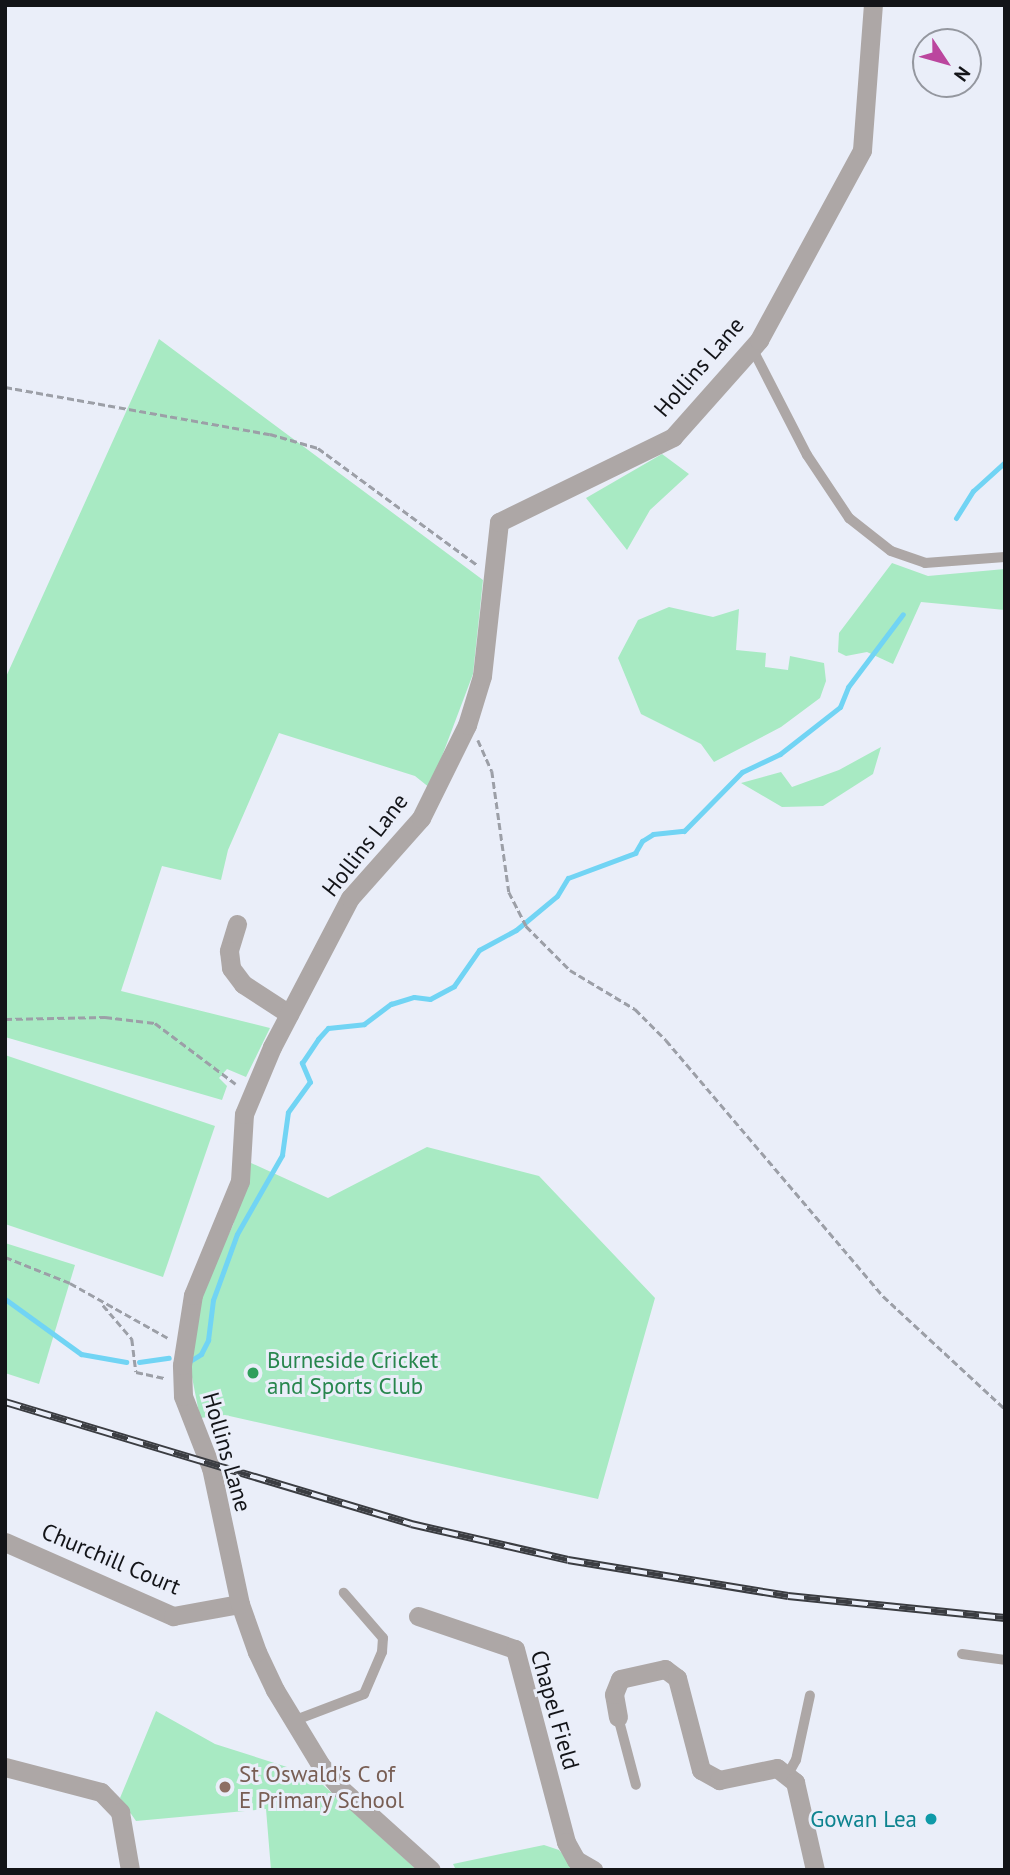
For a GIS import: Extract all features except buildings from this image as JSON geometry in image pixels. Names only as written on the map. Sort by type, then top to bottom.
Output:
[{"type":"street","name":"Hollins Lane","points":[[431,1870],[340,1788],[293,1721],[275,1690],[240,1604],[211,1468],[190,1422],[182,1378],[193,1295],[240,1181],[244,1114],[251,1093],[350,898],[421,818],[467,725],[482,676],[491,575],[499,522],[673,437],[751,348],[862,150],[873,5]]},
{"type":"street","points":[[237,924],[229,951],[231,968],[243,984],[289,1014]]},
{"type":"street","name":"Churchill Court","points":[[5,1542],[173,1616],[240,1604]]},
{"type":"street","name":"Chapel Field","points":[[418,1616],[515,1649],[566,1842],[576,1860],[593,1870]]},
{"type":"street","points":[[618,1717],[614,1694],[620,1679],[666,1669],[677,1678],[701,1770],[719,1780],[778,1768],[795,1782],[815,1870]]},
{"type":"street","points":[[5,1767],[102,1792],[120,1812],[130,1870]]},
{"type":"lane","points":[[751,348],[807,455],[849,518],[891,551],[925,563],[1005,557]]},
{"type":"lane","points":[[293,1721],[364,1694],[382,1652],[383,1638],[344,1593]]},
{"type":"lane","points":[[962,1654],[1005,1660]]},
{"type":"lane","points":[[787,1776],[796,1760],[810,1695]]},
{"type":"lane","points":[[618,1717],[636,1785]]},
{"type":"path","points":[[5,387],[270,433],[318,448],[491,575]]},
{"type":"path","points":[[467,725],[483,745],[492,771],[501,855],[509,892],[526,926],[569,970],[635,1009],[666,1040],[883,1296],[1005,1409]]},
{"type":"path","points":[[5,1018],[105,1017],[155,1023],[251,1093]]},
{"type":"path","points":[[5,1257],[70,1283],[184,1347]]},
{"type":"path","points":[[99,1301],[132,1339],[136,1372],[143,1377],[182,1378]]},
{"type":"green space","points":[[159,339],[483,580],[473,674],[430,788],[415,776],[279,733],[228,850],[221,880],[162,866],[121,991],[270,1028],[246,1077],[227,1069],[219,1078],[227,1086],[222,1100],[5,1037],[5,679]]},
{"type":"green space","points":[[662,454],[689,474],[650,510],[627,550],[586,498]]},
{"type":"green space","points":[[892,563],[928,576],[1005,569],[1005,610],[921,602],[893,664],[867,652],[846,656],[838,652],[839,633]]},
{"type":"green space","points":[[669,607],[713,617],[739,609],[736,650],[766,653],[765,667],[788,670],[790,656],[824,663],[826,681],[820,698],[781,727],[714,762],[701,744],[641,714],[618,658],[638,620]]},
{"type":"green space","points":[[881,747],[873,774],[823,806],[782,807],[741,783],[781,772],[792,787],[839,770]]},
{"type":"green space","points":[[5,1055],[215,1126],[163,1277],[5,1224]]},
{"type":"green space","points":[[427,1147],[539,1176],[655,1298],[598,1499],[225,1415],[200,1418],[191,1372],[193,1339],[206,1280],[233,1225],[251,1163],[328,1198]]},
{"type":"green space","points":[[5,1243],[75,1265],[39,1384],[5,1373]]},
{"type":"green space","name":"St Oswald's C of E Primary School","points":[[156,1711],[215,1744],[312,1775],[417,1870],[271,1870],[266,1809],[136,1821],[120,1798]]},
{"type":"green space","points":[[544,1845],[559,1850],[576,1870],[456,1870],[453,1864]]},
{"type":"waterway","points":[[956,518],[973,491],[1005,462]]},
{"type":"waterway","points":[[190,1361],[201,1354],[208,1340],[213,1300],[237,1234],[282,1155],[288,1112],[310,1082],[302,1063],[328,1028],[364,1024],[391,1004],[414,997],[430,999],[454,986],[479,950],[516,930],[557,896],[568,878],[635,853],[642,841],[653,834],[684,831],[742,772],[780,754],[840,707],[848,687],[903,614]]},
{"type":"waterway","points":[[5,1299],[81,1354],[126,1362]]},
{"type":"waterway","points":[[139,1362],[169,1358]]},
{"type":"railway","points":[[5,1402],[411,1524],[568,1560],[788,1596],[1005,1618]]},
{"type":"place","name":"Burneside Cricket and Sports Club","points":[[253,1373]]},
{"type":"place","name":"St Oswald's C of E Primary School","points":[[225,1787]]},
{"type":"place","name":"Gowan Lea","points":[[931,1819]]}]
